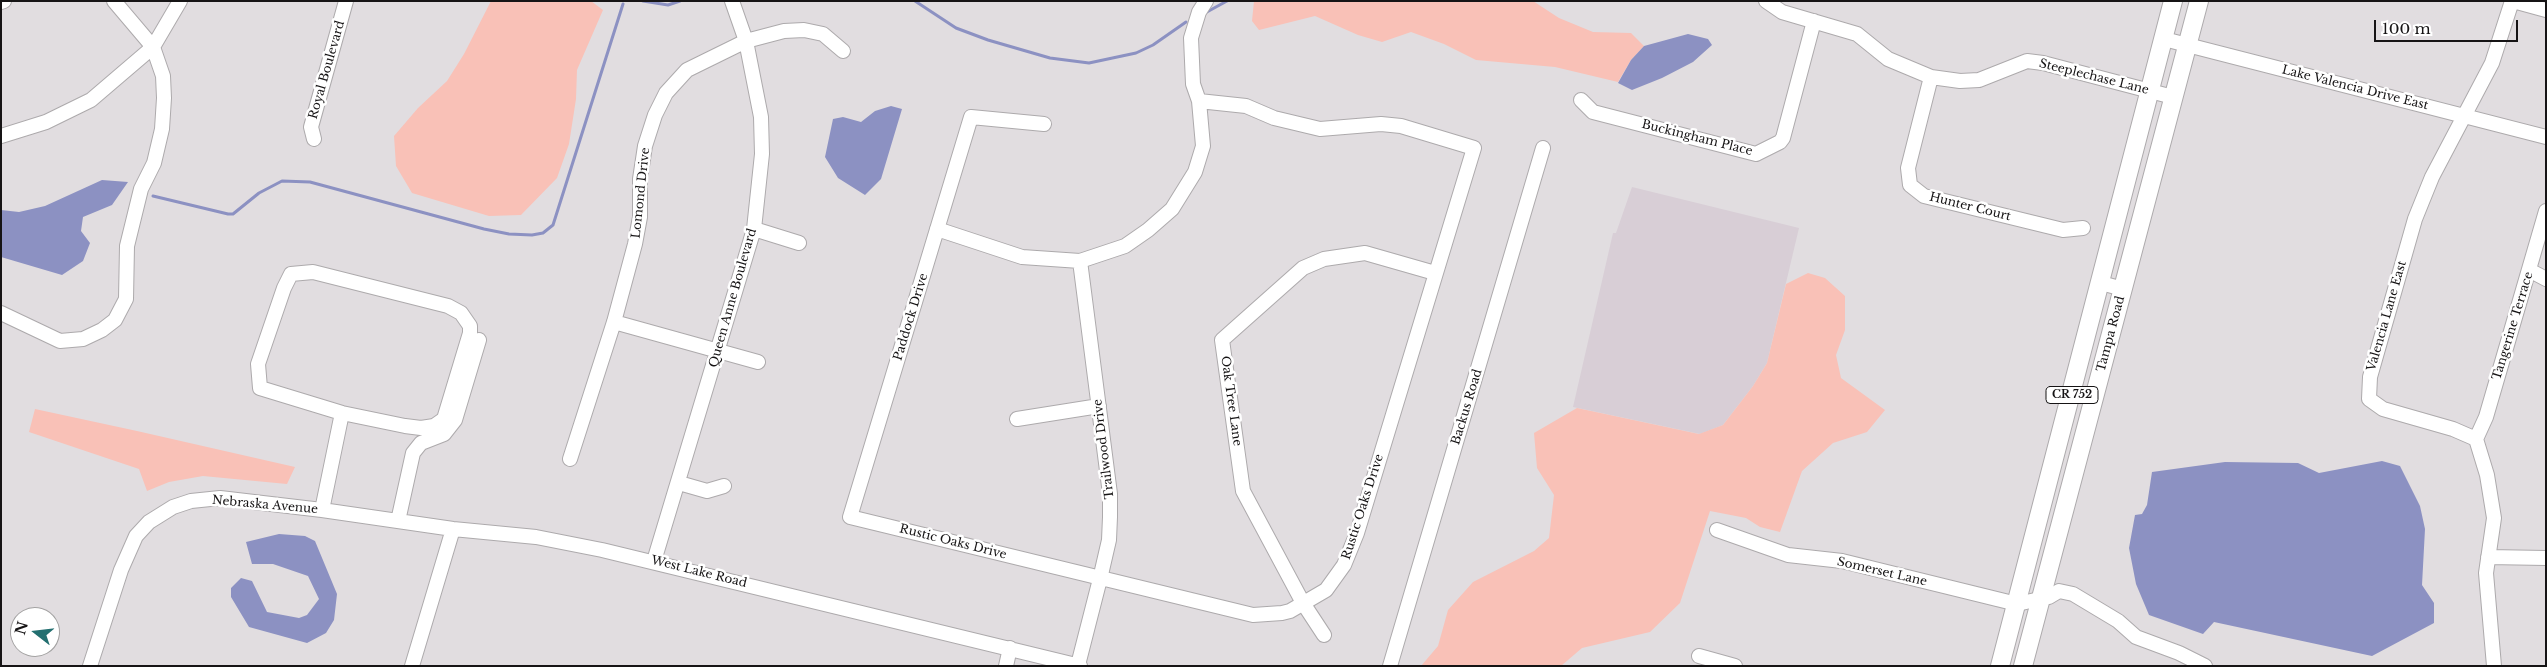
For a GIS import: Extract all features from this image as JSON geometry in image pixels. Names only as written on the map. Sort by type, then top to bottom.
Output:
[{"type":"main road","name":"Tampa Road","points":[[2000,666],[2151,92],[2173,1]]},
{"type":"main road","name":"Tampa Road","points":[[2023,666],[2045,598],[2123,289],[2199,1]]},
{"type":"street","points":[[1,313],[60,341],[84,340],[115,320],[126,299],[127,246],[138,198],[154,163],[162,129],[163,76],[153,47],[114,1]]},
{"type":"street","points":[[1,136],[46,122],[91,100],[153,47],[180,1]]},
{"type":"street","name":"Royal Boulevard","points":[[314,139],[311,127],[346,1]]},
{"type":"street","name":"Queen Anne Boulevard","points":[[654,561],[754,229],[762,154],[761,117],[746,41],[732,1]]},
{"type":"street","points":[[937,229],[1022,256],[1080,261],[1125,246],[1172,209],[1195,172],[1203,146],[1199,100],[1193,84],[1191,38],[1199,12],[1206,1]]},
{"type":"street","name":"Steeplechase Lane","points":[[1766,1],[1782,12],[1856,34],[1888,59],[1931,76],[1960,81],[1979,80],[2027,61],[2043,63],[2173,97]]},
{"type":"street","points":[[2513,1],[2546,10]]},
{"type":"street","name":"Valencia Lane East","points":[[2476,439],[2453,429],[2383,409],[2369,399],[2370,377],[2415,219],[2432,177],[2492,63],[2513,1]]},
{"type":"street","name":"Buckingham Place","points":[[1581,100],[1593,112],[1756,154],[1780,142],[1783,138],[1814,20]]},
{"type":"street","name":"Lomond Drive","points":[[570,459],[614,322],[635,244],[640,217],[640,179],[646,146],[655,116],[666,93],[681,74],[746,41],[784,31],[804,30],[824,34],[843,51]]},
{"type":"street","name":"Lake Valencia Drive East","points":[[2164,39],[2546,137]]},
{"type":"street","name":"Hunter Court","points":[[1931,76],[1908,168],[1910,185],[1924,196],[2063,230],[2084,228]]},
{"type":"street","name":"Rustic Oaks Drive","points":[[850,517],[1100,580],[1253,615],[1282,613],[1326,590],[1344,565],[1357,533],[1474,148],[1401,126],[1381,124],[1320,129],[1274,118],[1246,106],[1199,100]]},
{"type":"street","name":"Paddock Drive","points":[[850,517],[970,117],[1044,124]]},
{"type":"street","name":"Backus Road","points":[[1390,666],[1543,148]]},
{"type":"street","name":"Tangerine Terrace","points":[[2476,439],[2486,417],[2546,211]]},
{"type":"street","points":[[754,229],[799,243]]},
{"type":"street","name":"Oak Tree Lane","points":[[1303,603],[1243,491],[1222,340],[1303,268],[1324,259],[1365,252],[1435,273]]},
{"type":"street","name":"Trailwood Drive","points":[[1079,666],[1109,540],[1110,494],[1080,261]]},
{"type":"street","points":[[2530,270],[2546,279]]},
{"type":"street","points":[[312,272],[448,306],[462,313],[470,326],[470,332],[444,419],[434,426],[421,428],[342,413],[260,388],[258,364],[291,274],[312,272]]},
{"type":"street","points":[[2101,283],[2123,289]]},
{"type":"street","points":[[614,322],[758,362]]},
{"type":"street","points":[[398,521],[413,454],[421,443],[444,434],[455,420],[479,340]]},
{"type":"street","points":[[1017,419],[1099,406]]},
{"type":"street","points":[[322,510],[342,413]]},
{"type":"street","points":[[2476,439],[2487,475],[2494,518],[2488,557],[2486,595],[2494,666]]},
{"type":"street","points":[[679,482],[707,492],[724,486]]},
{"type":"street","name":"Nebraska Avenue","points":[[90,666],[122,570],[136,536],[149,522],[173,507],[191,501],[220,498],[322,510],[453,529]]},
{"type":"street","points":[[412,666],[453,529]]},
{"type":"street","name":"West Lake Road","points":[[453,529],[536,537],[654,561],[1079,666]]},
{"type":"street","name":"Somerset Lane","points":[[1716,530],[1788,554],[1842,561],[2017,604],[2045,598],[2059,591],[2073,594],[2118,621],[2136,637],[2179,653],[2205,666]]},
{"type":"street","points":[[2488,557],[2546,558]]},
{"type":"street","points":[[1303,603],[1324,635]]},
{"type":"street","points":[[1006,666],[1010,648]]},
{"type":"street","points":[[1698,656],[1734,666]]},
{"type":"shaded area","points":[[491,1],[591,1],[603,10],[577,70],[576,99],[569,144],[557,178],[521,215],[489,216],[412,193],[396,166],[394,136],[418,108],[447,81],[464,54]]},
{"type":"shaded area","points":[[1254,1],[1533,1],[1559,18],[1593,32],[1631,33],[1644,46],[1631,60],[1618,82],[1555,67],[1476,60],[1444,44],[1411,32],[1382,42],[1358,35],[1315,16],[1259,30],[1252,21]]},
{"type":"shaded area","points":[[1632,187],[1799,228],[1767,363],[1753,386],[1723,425],[1700,434],[1573,407],[1613,233],[1616,233]]},
{"type":"shaded area","points":[[1808,273],[1825,278],[1845,296],[1845,330],[1836,355],[1841,378],[1885,410],[1867,432],[1833,443],[1802,471],[1780,532],[1760,527],[1746,518],[1710,511],[1680,603],[1650,632],[1582,648],[1561,666],[1421,666],[1438,646],[1448,610],[1473,582],[1534,551],[1549,538],[1554,495],[1537,468],[1534,433],[1577,408],[1699,434],[1723,425],[1753,386],[1767,363],[1786,284]]},
{"type":"shaded area","points":[[35,409],[295,467],[287,484],[203,476],[169,482],[147,491],[139,469],[29,432]]},
{"type":"water","points":[[1688,34],[1708,39],[1712,45],[1693,62],[1662,78],[1632,90],[1618,83],[1631,60],[1644,46]]},
{"type":"water","points":[[891,106],[902,109],[881,179],[865,195],[838,178],[825,157],[833,119],[843,117],[861,122],[875,111]]},
{"type":"water","points":[[102,180],[128,182],[112,205],[83,217],[81,231],[90,243],[83,261],[62,275],[1,257],[1,210],[19,212],[45,206]]},
{"type":"water","points":[[2382,461],[2400,466],[2420,506],[2425,529],[2422,585],[2434,603],[2434,623],[2372,656],[2214,622],[2203,634],[2149,615],[2136,584],[2129,548],[2135,515],[2142,514],[2147,505],[2152,472],[2225,462],[2298,463],[2319,473]]},
{"type":"water","points":[[279,534],[305,536],[315,541],[337,594],[334,620],[326,633],[307,643],[249,627],[231,597],[231,588],[241,578],[252,581],[267,612],[299,618],[307,615],[319,599],[308,576],[273,564],[252,564],[246,542]]},
{"type":"waterway","points":[[643,1],[668,5],[680,1]]},
{"type":"waterway","points":[[915,1],[956,28],[988,40],[1050,58],[1089,63],[1136,53],[1153,45],[1186,22]]},
{"type":"waterway","points":[[1205,13],[1227,1]]},
{"type":"waterway","points":[[153,196],[233,214],[259,193],[282,181],[310,182],[484,229],[509,234],[532,235],[543,233],[553,225],[623,4]]}]
